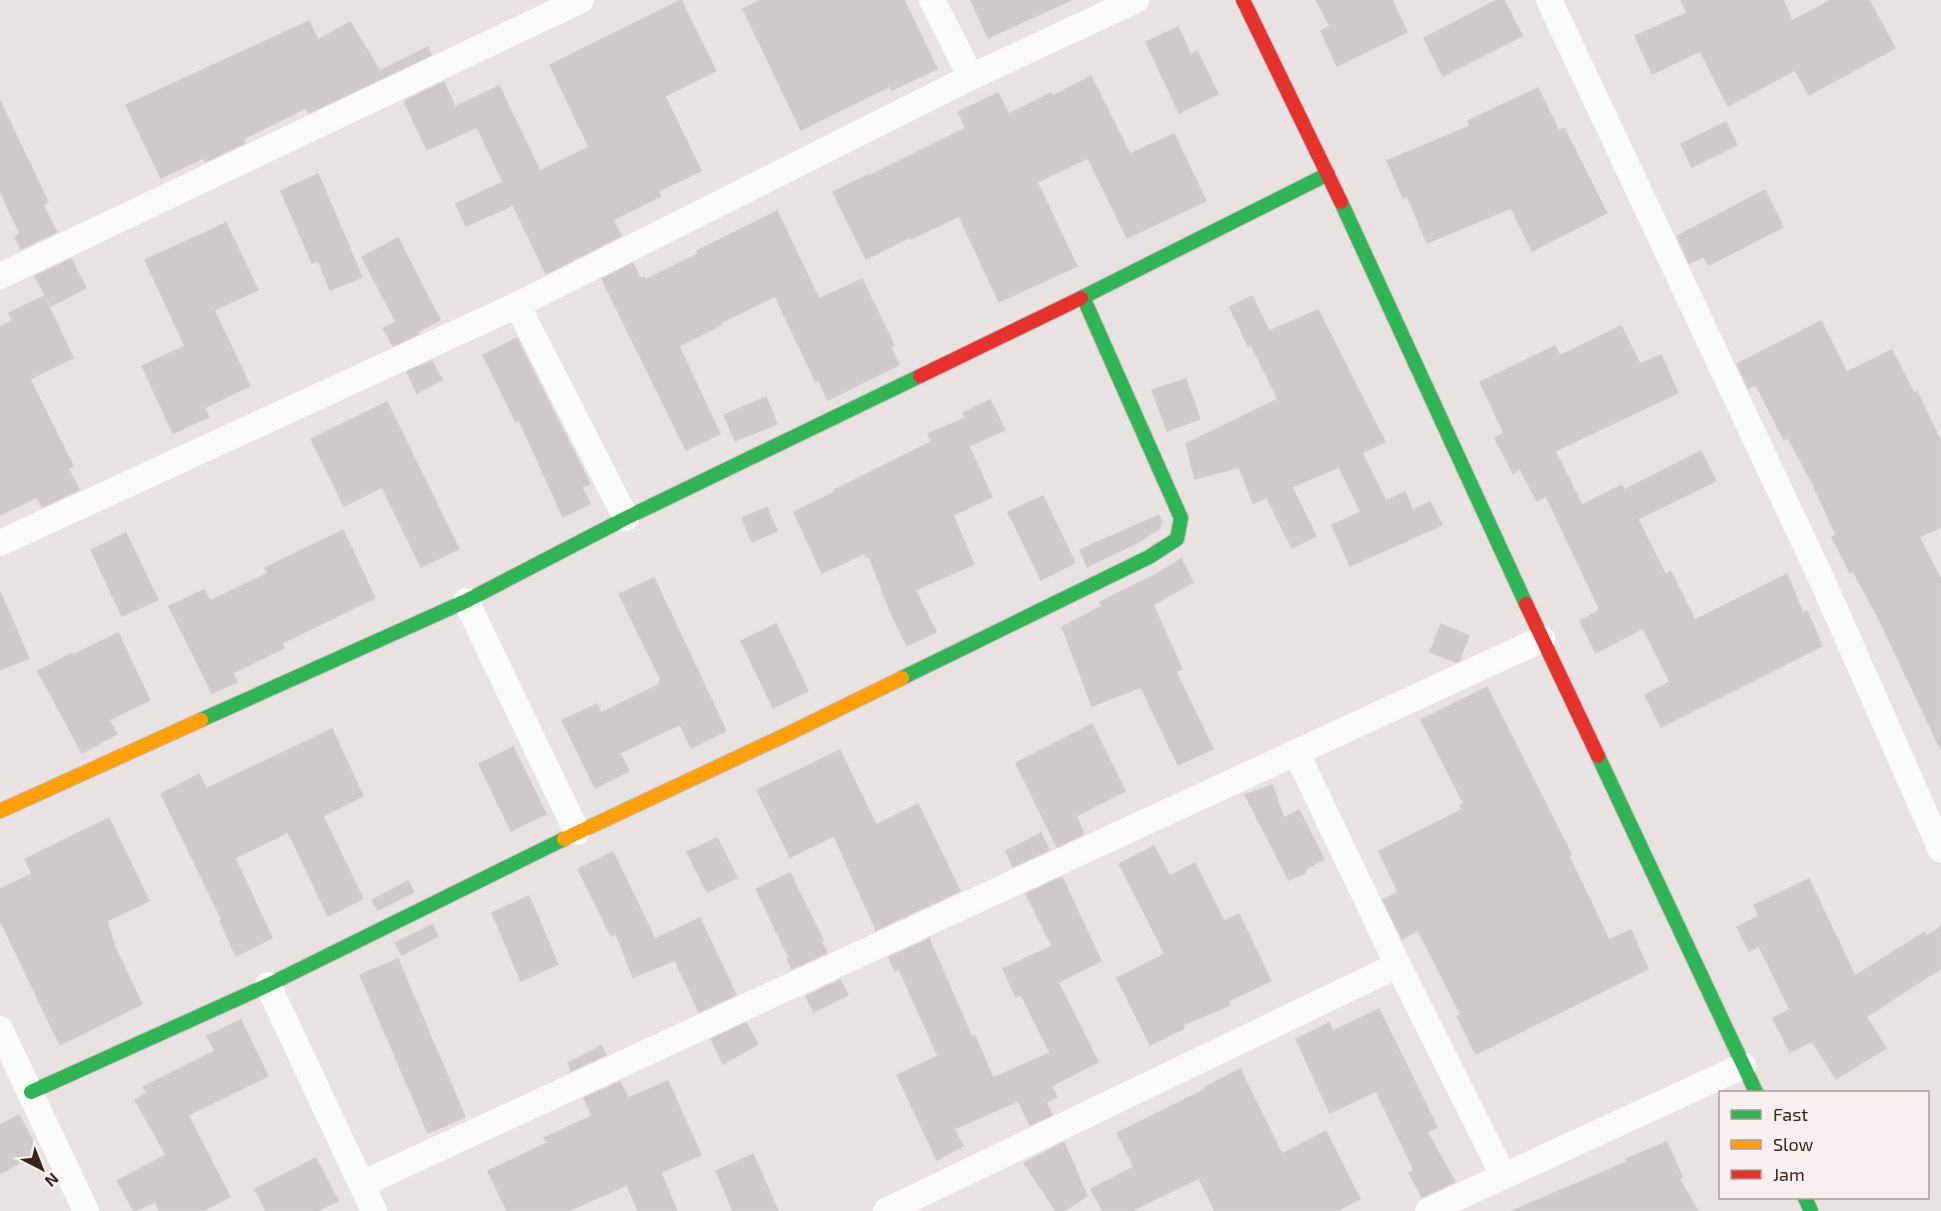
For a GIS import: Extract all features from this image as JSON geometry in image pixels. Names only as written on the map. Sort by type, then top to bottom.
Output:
[{"type":"street","points":[[0,276],[581,0]]},
{"type":"street","points":[[932,0],[971,77]]},
{"type":"street","points":[[0,543],[518,305],[971,77],[1136,0]]},
{"type":"street","points":[[1243,0],[1328,174],[1542,639],[1673,912],[1755,1091]]},
{"type":"street","points":[[1549,0],[1822,580],[1941,850]]},
{"type":"street","points":[[0,811],[466,601],[626,518],[1083,297],[1328,174]]},
{"type":"street","points":[[31,1092],[268,985],[577,832],[824,717],[1149,557],[1177,538],[1181,518],[1083,297]]},
{"type":"street","points":[[518,305],[626,518]]},
{"type":"street","points":[[466,601],[577,832]]},
{"type":"street","points":[[362,1184],[1542,639]]},
{"type":"street","points":[[1296,752],[1503,1176]]},
{"type":"street","points":[[886,1211],[1398,965]]},
{"type":"street","points":[[268,985],[374,1211]]},
{"type":"street","points":[[0,1029],[86,1211]]},
{"type":"street","points":[[1428,1211],[1743,1066]]},
{"type":"building","points":[[681,0],[716,71],[665,96],[701,171],[658,191],[661,196],[613,220],[621,236],[546,274],[513,205],[466,226],[456,204],[503,182],[477,127],[427,150],[404,101],[444,82],[455,107],[499,86],[540,171],[589,147],[550,65]]},
{"type":"building","points":[[761,0],[904,0],[937,69],[892,90],[890,86],[801,130],[743,9]]},
{"type":"building","points":[[971,0],[1071,0],[988,38]]},
{"type":"building","points":[[1316,0],[1392,0],[1407,32],[1337,66],[1321,31],[1330,26]]},
{"type":"building","points":[[1497,0],[1504,0],[1522,36],[1443,76],[1424,38]]},
{"type":"building","points":[[1681,0],[1783,0],[1792,21],[1832,0],[1869,0],[1895,48],[1809,95],[1795,70],[1728,106],[1700,51],[1652,74],[1635,36],[1687,13]]},
{"type":"building","points":[[309,21],[318,40],[350,22],[380,71],[428,47],[431,55],[309,113],[306,108],[243,139],[245,143],[205,162],[203,158],[161,178],[126,105]]},
{"type":"building","points":[[1178,27],[1191,55],[1197,51],[1218,94],[1179,113],[1146,42]]},
{"type":"building","points":[[1091,76],[1130,154],[1174,134],[1206,201],[1127,238],[1088,158],[1037,182],[1077,266],[999,302],[959,216],[866,259],[833,192],[966,128],[958,112],[998,93],[1009,114],[1051,93],[1053,96]]},
{"type":"building","points":[[1538,88],[1559,131],[1564,128],[1607,213],[1532,251],[1511,208],[1427,243],[1407,196],[1403,198],[1387,161],[1470,126],[1468,121]]},
{"type":"building","points":[[0,101],[48,202],[43,205],[57,232],[21,249],[15,237],[20,234],[0,191]]},
{"type":"building","points":[[1726,122],[1737,145],[1692,167],[1681,144]]},
{"type":"building","points":[[318,174],[362,277],[330,290],[318,260],[312,263],[281,191]]},
{"type":"building","points":[[1765,190],[1783,227],[1709,265],[1704,257],[1689,263],[1677,236]]},
{"type":"building","points":[[777,211],[819,299],[862,279],[894,345],[891,347],[899,365],[828,400],[819,381],[816,382],[775,296],[679,346],[720,434],[686,450],[602,279],[633,263],[640,278],[644,277],[645,280]]},
{"type":"building","points":[[226,223],[258,290],[214,310],[250,386],[204,408],[209,417],[173,433],[142,366],[185,346],[145,260]]},
{"type":"building","points":[[398,238],[440,320],[417,332],[419,334],[393,346],[383,328],[396,322],[362,257]]},
{"type":"building","points":[[71,259],[86,288],[51,306],[35,276]]},
{"type":"building","points":[[44,296],[73,358],[30,379],[73,466],[68,468],[79,490],[42,507],[37,497],[0,515],[0,327],[12,321],[9,313]]},
{"type":"building","points":[[1252,296],[1269,331],[1318,310],[1385,442],[1362,453],[1386,501],[1405,492],[1413,510],[1430,502],[1442,525],[1350,566],[1332,525],[1361,512],[1339,467],[1292,487],[1316,536],[1292,548],[1267,498],[1253,503],[1239,467],[1195,479],[1186,444],[1278,399],[1251,345],[1248,346],[1230,307]]},
{"type":"building","points":[[1821,321],[1847,372],[1892,350],[1914,393],[1917,391],[1941,442],[1941,527],[1919,537],[1941,580],[1941,750],[1878,617],[1853,571],[1850,573],[1832,537],[1836,535],[1812,482],[1788,438],[1784,440],[1756,385],[1748,388],[1737,364]]},
{"type":"building","points":[[1621,326],[1640,364],[1661,355],[1678,393],[1555,451],[1582,505],[1622,485],[1624,490],[1701,451],[1716,481],[1638,519],[1665,574],[1671,572],[1695,620],[1787,574],[1803,613],[1807,611],[1822,646],[1661,727],[1645,695],[1670,682],[1643,628],[1596,653],[1580,621],[1600,610],[1546,496],[1537,501],[1520,469],[1513,473],[1495,438],[1504,433],[1480,382],[1555,346],[1560,356]]},
{"type":"building","points":[[517,338],[590,484],[582,487],[590,504],[563,517],[519,420],[516,422],[483,355]]},
{"type":"building","points":[[432,361],[442,380],[417,393],[407,372]]},
{"type":"building","points":[[1186,379],[1200,419],[1167,431],[1152,390]]},
{"type":"building","points":[[766,397],[777,424],[735,441],[724,415]]},
{"type":"building","points":[[990,400],[1005,430],[969,446],[992,497],[953,515],[974,564],[915,590],[936,632],[907,646],[890,611],[869,556],[866,557],[865,553],[822,573],[794,512],[931,442],[928,434],[966,418],[963,413]]},
{"type":"building","points":[[387,402],[459,549],[421,567],[382,487],[344,506],[311,439]]},
{"type":"building","points":[[1043,496],[1075,563],[1041,580],[1008,512]]},
{"type":"building","points":[[767,507],[777,531],[752,542],[742,518]]},
{"type":"building","points":[[1159,515],[1160,528],[1140,541],[1087,567],[1080,550]]},
{"type":"building","points":[[343,530],[375,598],[282,643],[284,648],[233,673],[237,682],[212,693],[169,606],[204,590],[210,601],[268,573],[265,568]]},
{"type":"building","points":[[126,533],[158,600],[122,616],[91,550]]},
{"type":"building","points":[[1181,559],[1193,582],[1153,605],[1182,669],[1176,672],[1213,749],[1178,765],[1141,687],[1092,706],[1062,627],[1102,606],[1100,602],[1157,574]]},
{"type":"building","points":[[654,578],[726,731],[691,748],[680,724],[620,753],[629,771],[595,788],[562,720],[597,704],[601,713],[660,684],[661,680],[619,594]]},
{"type":"building","points":[[0,592],[29,658],[0,670]]},
{"type":"building","points":[[776,624],[808,691],[773,708],[741,641]]},
{"type":"building","points":[[1441,624],[1469,636],[1459,661],[1456,662],[1430,652]]},
{"type":"building","points":[[118,633],[150,700],[109,720],[117,734],[82,753],[38,671]]},
{"type":"building","points":[[1487,687],[1571,854],[1569,856],[1609,940],[1631,930],[1648,969],[1476,1054],[1457,1016],[1461,1015],[1418,930],[1402,939],[1383,900],[1398,892],[1379,851],[1462,810],[1460,805],[1464,804],[1421,720]]},
{"type":"building","points":[[1092,724],[1125,791],[1076,816],[1084,834],[1057,847],[1016,763]]},
{"type":"building","points":[[332,729],[363,796],[323,816],[363,899],[328,916],[288,832],[235,858],[272,938],[236,956],[220,921],[222,920],[161,794],[199,774],[206,789]]},
{"type":"building","points":[[513,747],[546,814],[511,831],[479,764]]},
{"type":"building","points":[[840,750],[876,825],[918,804],[960,891],[876,930],[834,836],[790,857],[757,790]]},
{"type":"building","points":[[1272,785],[1284,818],[1299,810],[1324,859],[1304,870],[1305,873],[1289,880],[1245,795]]},
{"type":"building","points":[[109,818],[149,901],[107,921],[114,945],[142,1004],[60,1045],[0,920],[0,889],[32,874],[25,859]]},
{"type":"building","points":[[1041,833],[1049,850],[1013,867],[1006,851]]},
{"type":"building","points":[[717,838],[737,878],[707,892],[687,852]]},
{"type":"building","points":[[1154,846],[1170,876],[1195,863],[1224,921],[1239,914],[1271,981],[1228,1001],[1230,1005],[1183,1025],[1184,1028],[1150,1045],[1117,978],[1165,954],[1119,864]]},
{"type":"building","points":[[613,852],[655,939],[700,918],[736,995],[699,1012],[675,960],[633,977],[616,934],[611,936],[578,869]]},
{"type":"building","points":[[790,873],[823,940],[821,941],[827,953],[792,969],[756,889]]},
{"type":"building","points":[[1062,877],[1101,961],[1058,982],[1098,1062],[1051,1086],[1057,1097],[1046,1102],[1052,1115],[1030,1125],[1018,1101],[954,1129],[963,1146],[937,1160],[897,1075],[938,1056],[899,969],[895,971],[889,957],[929,939],[972,1037],[975,1036],[993,1078],[1050,1053],[1021,995],[1016,997],[1003,969],[1052,946],[1026,894]]},
{"type":"building","points":[[1809,879],[1855,976],[1925,932],[1927,936],[1941,927],[1941,968],[1866,1017],[1886,1048],[1836,1079],[1812,1041],[1790,1052],[1773,1018],[1790,1010],[1759,946],[1749,951],[1737,927],[1759,916],[1754,905]]},
{"type":"building","points":[[408,881],[414,892],[378,910],[372,900]]},
{"type":"building","points":[[529,896],[558,964],[521,981],[492,913]]},
{"type":"building","points":[[432,925],[438,936],[402,955],[395,943]]},
{"type":"building","points":[[398,959],[465,1117],[428,1133],[360,975]]},
{"type":"building","points":[[840,980],[848,995],[814,1012],[806,996]]},
{"type":"building","points":[[1379,1009],[1437,1127],[1427,1132],[1455,1182],[1422,1197],[1409,1173],[1414,1170],[1376,1091],[1330,1113],[1296,1039],[1329,1023],[1333,1031]]},
{"type":"building","points":[[241,1020],[268,1076],[188,1115],[230,1197],[202,1211],[160,1211],[155,1202],[134,1211],[117,1181],[166,1155],[135,1100],[147,1093],[143,1087],[215,1051],[207,1036]]},
{"type":"building","points":[[746,1023],[758,1044],[723,1064],[711,1039]]},
{"type":"building","points":[[601,1046],[606,1055],[571,1071],[568,1063]]},
{"type":"building","points":[[1240,1069],[1282,1154],[1326,1131],[1360,1199],[1336,1211],[1215,1211],[1199,1178],[1131,1211],[1103,1211],[1091,1189],[1134,1167],[1117,1133],[1206,1089],[1205,1087]]},
{"type":"building","points":[[668,1081],[701,1155],[661,1172],[677,1211],[638,1211],[627,1185],[568,1211],[507,1211],[488,1171],[547,1143],[544,1138],[592,1116],[584,1098],[620,1082],[628,1098]]},
{"type":"building","points":[[19,1115],[39,1152],[0,1174],[0,1125]]},
{"type":"building","points":[[1064,1142],[1087,1196],[1064,1211],[1056,1211],[1024,1163]]},
{"type":"building","points":[[1667,1142],[1682,1177],[1679,1179],[1698,1211],[1512,1211],[1627,1162],[1626,1159]]},
{"type":"building","points":[[753,1154],[778,1211],[733,1211],[716,1171]]},
{"type":"building","points":[[316,1158],[338,1201],[317,1211],[266,1211],[255,1189]]},
{"type":"traffic: fast","points":[[1081,298],[1328,174]]},
{"type":"traffic: fast","points":[[1341,202],[1526,604]]},
{"type":"traffic: fast","points":[[902,678],[1149,557],[1177,539],[1181,518],[1083,297]]},
{"type":"traffic: fast","points":[[201,720],[466,601],[626,518],[920,376]]},
{"type":"traffic: fast","points":[[1598,756],[1756,1091]]},
{"type":"traffic: fast","points":[[31,1092],[268,985],[564,839]]},
{"type":"traffic: fast","points":[[1805,1199],[1811,1211]]},
{"type":"traffic: slow","points":[[564,839],[902,678]]},
{"type":"traffic: slow","points":[[0,811],[201,720]]},
{"type":"traffic: jam","points":[[1243,0],[1341,202]]},
{"type":"traffic: jam","points":[[920,376],[1081,298]]},
{"type":"traffic: jam","points":[[1526,604],[1598,756]]}]
